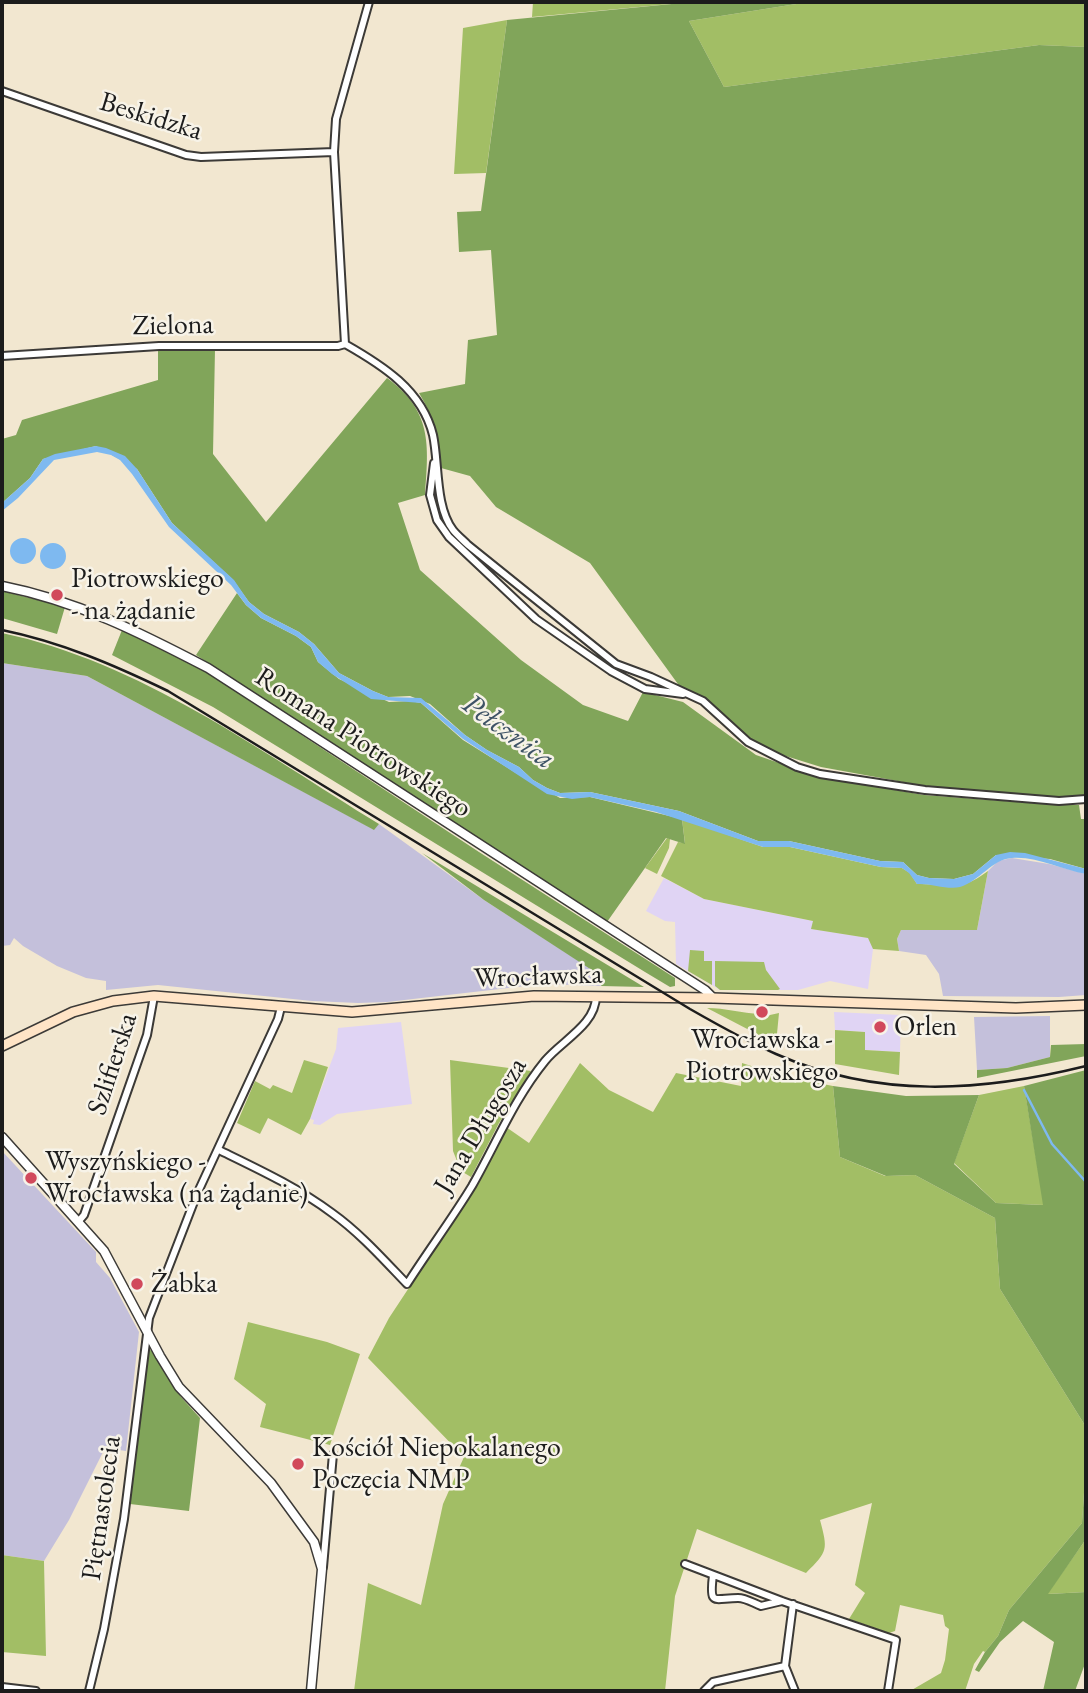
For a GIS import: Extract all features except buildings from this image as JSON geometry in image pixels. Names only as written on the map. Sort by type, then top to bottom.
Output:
[{"type":"main road","name":"Wrocławska","points":[[2,1046],[73,1012],[113,1001],[154,996],[363,1011],[517,997],[596,996],[1016,1008],[1086,1005]]},
{"type":"street","points":[[369,2],[336,119],[334,152],[345,344],[380,363],[408,388],[426,415],[433,435],[442,502],[451,528],[468,545],[616,664],[690,695],[713,709],[748,742],[797,767],[820,774],[925,790],[1059,801],[1086,799]]},
{"type":"street","name":"Beskidzka","points":[[2,91],[186,155],[201,157],[334,152]]},
{"type":"street","name":"Zielona","points":[[2,356],[159,346],[345,344]]},
{"type":"street","points":[[435,454],[430,495],[437,520],[458,547],[536,619],[611,671],[645,689],[690,695]]},
{"type":"street","name":"Romana Piotrowskiego","points":[[2,586],[55,598],[128,626],[208,668],[705,990],[713,998]]},
{"type":"street","points":[[681,975],[688,983],[691,998]]},
{"type":"street","name":"Szlifierska","points":[[78,1222],[84,1215],[144,1045],[154,996]]},
{"type":"street","name":"Jana Długosza","points":[[219,1150],[283,1181],[334,1214],[407,1284],[472,1186],[502,1126],[545,1060],[592,1016],[596,996]]},
{"type":"street","name":"Piętnastolecia","points":[[89,1691],[104,1629],[124,1520],[146,1329],[197,1194],[278,1019],[281,1007]]},
{"type":"street","points":[[2,1137],[104,1251],[179,1387],[193,1404],[236,1444],[298,1517],[314,1542],[322,1569]]},
{"type":"street","points":[[311,1691],[333,1454]]},
{"type":"street","points":[[685,1564],[897,1640],[888,1691]]},
{"type":"street","points":[[713,1575],[710,1592],[714,1598],[721,1601],[746,1599],[761,1606],[782,1601]]},
{"type":"street","points":[[793,1604],[785,1667],[795,1691]]},
{"type":"street","points":[[704,1691],[713,1682],[785,1667]]},
{"type":"street","points":[[2,1687],[36,1691]]},
{"type":"shaded area","points":[[2,663],[87,676],[373,829],[379,824],[484,900],[602,976],[601,986],[543,984],[358,1003],[312,1001],[158,985],[106,990],[106,981],[86,978],[57,966],[14,938],[10,945],[2,946]]},
{"type":"shaded area","points":[[1012,858],[1086,874],[1086,995],[943,996],[939,974],[926,955],[899,951],[897,939],[901,930],[977,930],[988,871],[998,861]]},
{"type":"shaded area","points":[[664,878],[704,899],[813,921],[812,929],[869,938],[873,949],[868,989],[830,981],[798,990],[720,990],[676,964],[675,922],[665,921],[646,911]]},
{"type":"shaded area","points":[[834,1012],[901,1015],[900,1052],[865,1050],[865,1032],[835,1030]]},
{"type":"shaded area","points":[[1050,1016],[1050,1057],[1007,1068],[977,1070],[974,1017]]},
{"type":"shaded area","points":[[401,1022],[412,1104],[337,1114],[320,1125],[313,1124],[314,1120],[310,1119],[336,1049],[338,1028]]},
{"type":"shaded area","points":[[2,1151],[96,1252],[96,1262],[110,1278],[139,1332],[126,1451],[105,1448],[69,1520],[44,1561],[2,1555]]},
{"type":"green space","points":[[533,2],[692,2],[532,17]]},
{"type":"green space","points":[[692,2],[809,2],[689,21],[724,87],[1039,45],[1086,47],[1086,795],[1058,797],[925,786],[821,767],[760,748],[683,691],[590,563],[496,507],[470,476],[441,468],[435,429],[419,393],[465,384],[468,340],[497,335],[491,250],[459,252],[457,212],[481,211],[507,20]]},
{"type":"green space","points":[[809,2],[1086,2],[1086,47],[1039,45],[724,87],[689,21]]},
{"type":"green space","points":[[507,20],[486,173],[454,174],[463,28]]},
{"type":"green space","points":[[158,349],[215,349],[213,454],[266,522],[387,378],[402,390],[420,416],[427,444],[425,495],[398,503],[420,570],[521,660],[583,705],[628,721],[643,692],[683,702],[756,755],[820,777],[924,795],[1079,805],[1081,819],[1086,819],[1086,869],[1050,859],[996,855],[973,874],[954,879],[929,878],[917,875],[903,862],[880,861],[789,841],[758,841],[679,811],[590,792],[560,793],[533,780],[519,767],[465,735],[430,704],[410,696],[388,697],[339,673],[314,644],[299,632],[264,614],[249,602],[233,580],[172,523],[137,469],[96,446],[43,459],[30,478],[2,503],[2,439],[16,435],[22,420],[158,380]]},
{"type":"green space","points":[[2,591],[65,607],[57,634],[2,618]]},
{"type":"green space","points":[[237,593],[261,618],[311,647],[318,662],[339,679],[389,702],[421,703],[463,740],[560,798],[590,797],[682,819],[685,844],[666,838],[607,922],[196,655]]},
{"type":"green space","points":[[122,630],[206,672],[675,978],[675,986],[670,987],[645,972],[213,707],[112,655]]},
{"type":"green space","points":[[2,633],[53,647],[151,687],[244,739],[379,824],[374,830],[87,676],[2,663]]},
{"type":"green space","points":[[682,819],[763,847],[790,847],[881,867],[902,868],[910,873],[917,884],[961,885],[988,871],[977,930],[901,930],[897,939],[899,951],[873,949],[868,938],[811,929],[813,921],[704,899],[661,876],[678,842],[685,843]]},
{"type":"green space","points":[[667,838],[670,839],[669,848],[657,874],[645,868]]},
{"type":"green space","points":[[422,853],[644,987],[601,986],[601,976],[484,900]]},
{"type":"green space","points":[[690,950],[704,951],[704,961],[712,961],[712,985],[688,971]]},
{"type":"green space","points":[[715,961],[764,962],[766,970],[780,989],[720,990],[715,986]]},
{"type":"green space","points":[[707,1008],[760,1014],[761,1017],[779,1013],[776,1044]]},
{"type":"green space","points":[[835,1030],[865,1032],[865,1050],[900,1052],[899,1075],[835,1064]]},
{"type":"green space","points":[[1086,1044],[1086,1056],[977,1078],[977,1070],[1007,1068],[1050,1057],[1051,1045]]},
{"type":"green space","points":[[304,1060],[328,1067],[310,1119],[301,1135],[268,1118],[260,1134],[237,1123],[255,1081],[270,1089],[273,1085],[292,1093]]},
{"type":"green space","points":[[450,1060],[531,1071],[499,1123],[471,1177],[461,1171],[453,1151]]},
{"type":"green space","points":[[580,1063],[609,1090],[653,1112],[676,1073],[741,1086],[742,1063],[782,1076],[833,1086],[840,1157],[885,1176],[915,1175],[995,1218],[1000,1289],[1086,1427],[1086,1462],[1082,1523],[1009,1610],[998,1636],[974,1664],[965,1691],[910,1691],[941,1673],[949,1629],[945,1626],[943,1615],[900,1605],[895,1631],[889,1633],[849,1619],[865,1593],[855,1585],[872,1503],[820,1520],[824,1550],[819,1560],[806,1573],[697,1529],[675,1596],[665,1691],[354,1691],[368,1583],[421,1605],[443,1504],[464,1457],[368,1358],[389,1318],[476,1186],[506,1127],[529,1143]]},
{"type":"green space","points":[[1086,1070],[1086,1427],[1000,1289],[995,1218],[915,1175],[886,1176],[840,1157],[833,1086],[906,1096],[979,1095],[954,1164],[996,1203],[1043,1205],[1024,1086]]},
{"type":"green space","points":[[1024,1086],[1044,1205],[996,1203],[954,1163],[979,1095]]},
{"type":"green space","points":[[248,1322],[327,1342],[360,1354],[330,1445],[260,1427],[266,1404],[234,1379]]},
{"type":"green space","points":[[148,1348],[154,1353],[181,1397],[200,1418],[189,1511],[130,1504]]},
{"type":"green space","points":[[1086,1462],[1086,1543],[1084,1542],[1048,1594],[1086,1592],[1086,1661],[1075,1691],[1043,1691],[1054,1642],[1023,1621],[1000,1642],[979,1672],[975,1670],[998,1636],[1009,1610],[1082,1523]]},
{"type":"green space","points":[[1084,1542],[1086,1592],[1047,1594]]},
{"type":"green space","points":[[2,1555],[44,1561],[46,1656],[2,1652]]},
{"type":"water","points":[[96,446],[125,456],[137,469],[172,523],[234,580],[249,602],[264,614],[299,632],[314,644],[339,673],[388,697],[421,698],[465,735],[519,767],[547,788],[560,793],[590,792],[679,811],[758,841],[789,841],[880,861],[903,862],[917,875],[929,878],[954,879],[973,874],[996,855],[1010,852],[1025,853],[1086,869],[1086,874],[1031,859],[1012,858],[998,862],[960,887],[917,884],[902,868],[881,867],[790,847],[763,847],[656,812],[590,797],[572,799],[547,794],[463,739],[421,703],[371,699],[332,674],[318,662],[311,647],[261,618],[246,605],[231,585],[169,527],[132,474],[120,460],[111,455],[97,452],[54,460],[2,511],[2,503],[30,478],[43,459]]},
{"type":"water","points":[[23,538],[32,542],[36,551],[32,560],[23,564],[14,560],[10,551],[14,542]]},
{"type":"water","points":[[53,543],[62,547],[66,556],[62,565],[53,569],[44,565],[40,556],[44,547]]},
{"type":"waterway","points":[[1024,1090],[1052,1144],[1086,1182]]},
{"type":"railway","points":[[2,630],[87,655],[168,691],[690,1009],[776,1054],[814,1069],[853,1079],[930,1087],[1008,1081],[1086,1066]]},
{"type":"place","name":"Piotrowskiego - na żądanie","points":[[57,595]]},
{"type":"place","name":"Wrocławska - Piotrowskiego","points":[[762,1012]]},
{"type":"place","name":"Orlen","points":[[880,1027]]},
{"type":"place","name":"Wyszyńskiego - Wrocławska (na żądanie)","points":[[31,1178]]},
{"type":"place","name":"Żabka","points":[[137,1284]]},
{"type":"place","name":"Kościół Niepokalanego Poczęcia NMP","points":[[298,1464]]},
{"type":"water label","name":"Pełcznica","points":[[508,732]]}]
